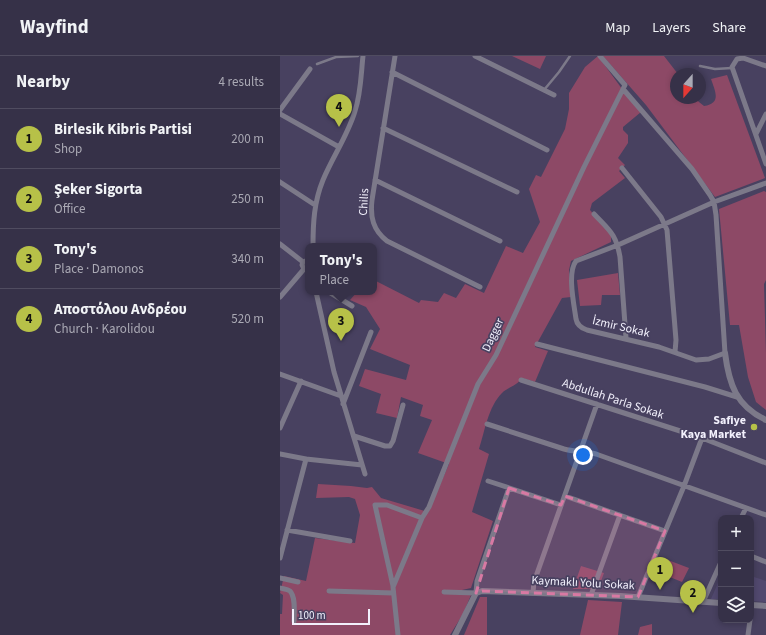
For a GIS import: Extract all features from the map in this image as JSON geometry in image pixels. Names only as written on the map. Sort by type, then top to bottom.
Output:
[{"type":"street","points":[[313,243],[313,219],[316,205],[323,181],[356,108],[363,56]]},
{"type":"street","name":"Chilis","points":[[395,56],[372,200],[371,214],[374,226],[380,236],[387,241],[480,287]]},
{"type":"street","points":[[476,56],[554,95]]},
{"type":"street","points":[[600,56],[624,85],[624,89],[692,169],[714,202],[725,353],[729,376],[737,397],[748,409],[766,420]]},
{"type":"street","points":[[766,66],[743,58],[737,59],[732,68],[766,164]]},
{"type":"street","points":[[280,110],[310,69]]},
{"type":"street","points":[[392,72],[546,150]]},
{"type":"street","name":"Dagger","points":[[398,635],[393,590],[422,518],[429,507],[478,384],[496,355],[584,167],[624,89]]},
{"type":"street","points":[[280,114],[339,147]]},
{"type":"street","points":[[756,134],[766,114]]},
{"type":"street","points":[[383,128],[517,192]]},
{"type":"street","points":[[622,168],[661,217],[667,230],[676,340],[675,352]]},
{"type":"street","points":[[375,180],[500,241]]},
{"type":"street","points":[[280,182],[316,205]]},
{"type":"street","points":[[618,245],[714,202],[766,183]]},
{"type":"street","points":[[594,214],[613,234],[618,245],[626,338]]},
{"type":"street","points":[[280,244],[305,261]]},
{"type":"street","name":"İzmir Sokak","points":[[618,245],[578,259],[573,266],[571,274],[576,322],[586,330],[626,338],[691,358],[701,360],[709,359],[725,353]]},
{"type":"street","points":[[280,297],[305,270]]},
{"type":"street","points":[[317,295],[330,359],[340,396],[365,474]]},
{"type":"street","points":[[334,295],[352,306]]},
{"type":"street","points":[[343,404],[371,332]]},
{"type":"street","points":[[537,344],[698,385],[737,397]]},
{"type":"street","points":[[280,374],[340,396]]},
{"type":"street","name":"Abdullah Parla Sokak","points":[[521,380],[702,438],[766,463]]},
{"type":"street","points":[[281,425],[301,381]]},
{"type":"street","points":[[532,592],[534,582],[597,404]]},
{"type":"street","points":[[354,436],[388,447],[392,443],[403,405]]},
{"type":"street","points":[[487,424],[564,450],[596,454],[766,515]]},
{"type":"street","points":[[638,597],[684,486],[702,438]]},
{"type":"street","points":[[280,454],[306,459],[362,465]]},
{"type":"street","points":[[280,558],[282,538],[287,530],[306,459]]},
{"type":"street","points":[[488,481],[561,506]]},
{"type":"street","points":[[455,635],[476,593],[477,581],[509,488]]},
{"type":"street","points":[[565,496],[665,531]]},
{"type":"street","points":[[329,591],[393,590],[374,504],[387,505],[422,518]]},
{"type":"street","points":[[742,515],[746,508]]},
{"type":"street","points":[[591,595],[620,515]]},
{"type":"street","points":[[287,530],[350,541]]},
{"type":"street","points":[[754,557],[766,562]]},
{"type":"street","points":[[703,602],[718,569]]},
{"type":"street","points":[[280,578],[298,582]]},
{"type":"street","points":[[280,588],[289,590],[292,593],[294,602],[294,621]]},
{"type":"street","name":"Kaymaklı Yolu Sokak","points":[[444,592],[476,593],[482,590],[638,597],[718,603]]},
{"type":"street","points":[[754,606],[766,606]]},
{"type":"street","points":[[748,635],[750,623]]},
{"type":"lane","points":[[318,64],[336,57],[358,56]]},
{"type":"lane","points":[[544,90],[570,56]]},
{"type":"lane","points":[[700,66],[715,69],[732,68]]},
{"type":"highlighted area","points":[[509,488],[561,505],[565,496],[665,531],[638,597],[482,591],[476,593]]},
{"type":"shaded area","points":[[512,56],[546,56],[540,69]]},
{"type":"shaded area","points":[[598,56],[641,112],[623,127],[623,130],[628,135],[628,143],[618,158],[625,165],[619,171],[625,178],[592,203],[590,210],[611,234],[611,242],[571,261],[569,270],[571,297],[562,298],[535,347],[548,351],[535,382],[522,378],[518,383],[502,393],[493,405],[490,412],[479,449],[489,454],[472,512],[493,521],[471,588],[462,590],[462,594],[471,595],[463,614],[450,635],[280,635],[280,614],[282,614],[283,595],[280,593],[284,576],[306,581],[315,538],[355,543],[360,515],[355,499],[349,497],[316,498],[318,484],[367,488],[372,487],[381,498],[428,512],[449,464],[418,453],[432,420],[420,416],[423,405],[401,397],[397,418],[376,413],[381,394],[359,386],[365,369],[406,380],[410,365],[370,349],[380,329],[366,307],[350,300],[354,295],[377,295],[377,282],[419,303],[421,300],[438,302],[444,293],[456,298],[465,284],[484,293],[506,246],[523,253],[540,222],[529,189],[536,175],[541,177],[565,129],[569,109],[569,93],[585,67]]},
{"type":"shaded area","points":[[603,56],[664,56],[673,68],[670,68],[670,104],[702,104],[704,106],[710,104],[716,96],[711,79],[727,75],[765,178],[715,197],[646,105]]},
{"type":"shaded area","points":[[764,191],[766,192],[766,280],[764,284],[766,410],[756,402],[748,377],[739,325],[730,325],[719,209]]},
{"type":"shaded area","points":[[618,273],[620,295],[602,295],[601,305],[580,306],[577,280]]},
{"type":"shaded area","points":[[660,557],[689,568],[682,582],[655,571]]},
{"type":"shaded area","points":[[581,566],[604,573],[598,589],[573,589]]},
{"type":"shaded area","points":[[754,577],[766,581],[766,602],[754,601]]},
{"type":"shaded area","points":[[718,583],[718,599],[711,599]]},
{"type":"shaded area","points":[[480,597],[487,597],[487,635],[464,635]]},
{"type":"shaded area","points":[[588,600],[622,602],[618,635],[580,635]]},
{"type":"shaded area","points":[[652,624],[652,635],[638,635],[640,627]]},
{"type":"place","name":"Αποστόλου Ανδρέου","points":[[339,127]]},
{"type":"place","name":"Tony's","points":[[341,341]]},
{"type":"place","name":"Safiye Kaya Market","points":[[754,427]]},
{"type":"place","name":"Birlesik Kibris Partisi","points":[[660,590]]},
{"type":"place","name":"Şeker Sigorta","points":[[693,613]]}]
